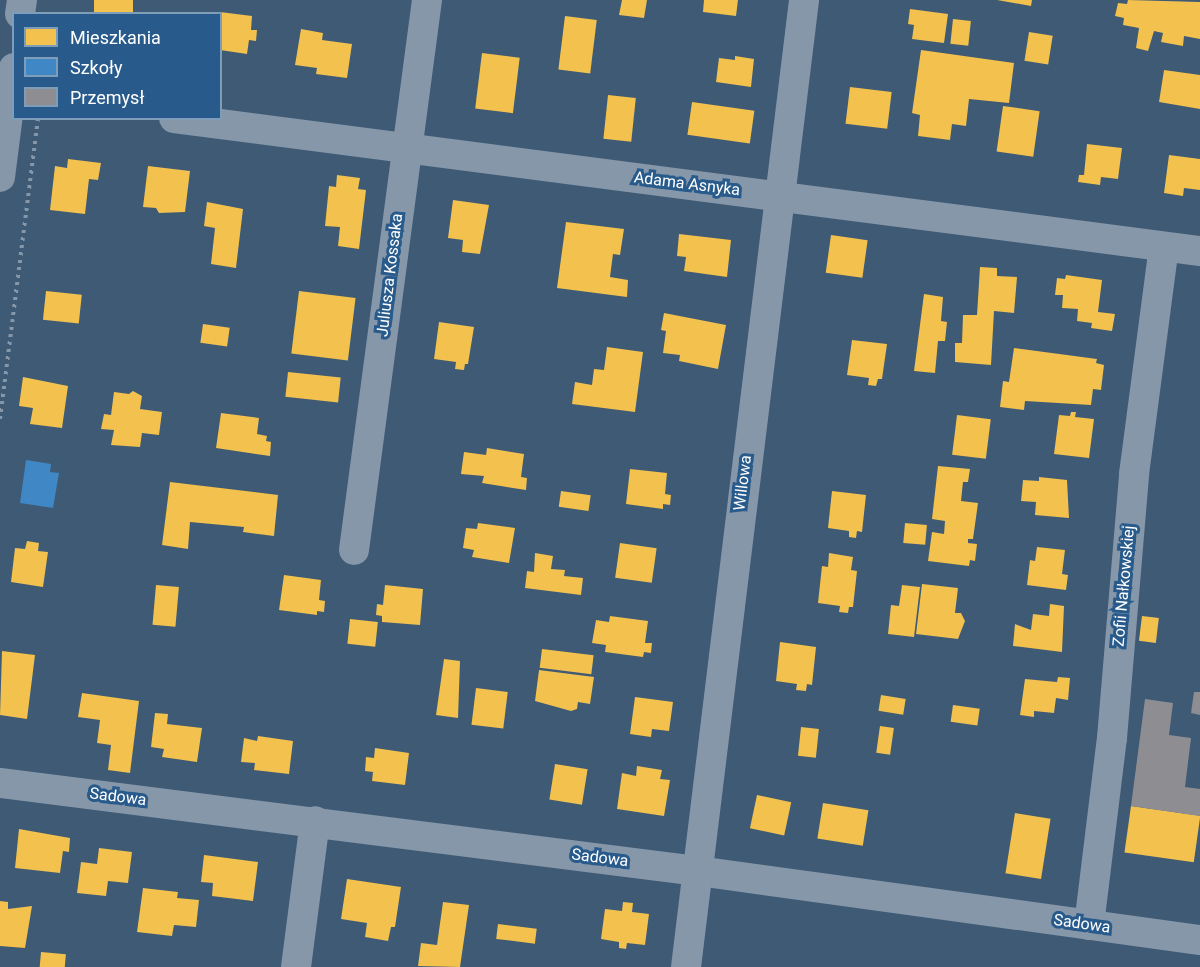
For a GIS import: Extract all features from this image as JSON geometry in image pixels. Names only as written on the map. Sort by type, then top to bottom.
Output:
[{"type":"street","name":"Juliusza Kossaka","points":[[354,550],[427,0]]},
{"type":"street","name":"Willowa","points":[[686,967],[804,0]]},
{"type":"street","points":[[0,177],[12,78]]},
{"type":"street","name":"Adama Asnyka","points":[[189,120],[1200,251]]},
{"type":"street","name":"Zofii Nałkowskiej","points":[[1089,925],[1112,738],[1134,474],[1164,247]]},
{"type":"street","name":"Sadowa","points":[[0,783],[698,871],[1200,940]]},
{"type":"street","points":[[296,967],[315,821]]},
{"type":"path","points":[[0,419],[38,120]]},
{"type":"building: Mieszkania","points":[[94,0],[133,0],[133,12],[94,12]]},
{"type":"building: Mieszkania","points":[[622,0],[647,0],[644,18],[619,15]]},
{"type":"building: Mieszkania","points":[[704,0],[738,0],[736,16],[703,12]]},
{"type":"building: Mieszkania","points":[[997,0],[1032,0],[1031,6]]},
{"type":"building: Mieszkania","points":[[1128,0],[1200,2],[1200,39],[1184,36],[1183,46],[1161,42],[1163,33],[1154,31],[1148,51],[1136,48],[1139,28],[1123,25],[1124,18],[1115,16],[1118,3],[1127,4]]},
{"type":"building: Mieszkania","points":[[910,9],[948,14],[944,43],[912,39],[914,25],[908,24]]},
{"type":"building: Mieszkania","points":[[222,12],[252,16],[251,30],[257,30],[256,41],[249,40],[247,54],[222,50]]},
{"type":"building: Mieszkania","points":[[565,16],[597,20],[590,73],[558,70]]},
{"type":"building: Mieszkania","points":[[953,19],[971,21],[968,46],[950,44]]},
{"type":"building: Mieszkania","points":[[301,29],[323,33],[322,40],[352,44],[347,78],[316,74],[317,68],[295,65]]},
{"type":"building: Mieszkania","points":[[1029,32],[1053,36],[1048,64],[1024,61]]},
{"type":"building: Mieszkania","points":[[921,50],[1014,63],[1009,103],[969,99],[966,126],[952,124],[950,140],[918,136],[920,115],[912,113]]},
{"type":"building: Mieszkania","points":[[482,53],[520,58],[513,113],[475,109]]},
{"type":"building: Mieszkania","points":[[735,56],[754,59],[751,87],[716,82],[719,58],[735,60]]},
{"type":"building: Mieszkania","points":[[1164,70],[1200,75],[1200,109],[1159,102]]},
{"type":"building: Mieszkania","points":[[850,87],[892,92],[887,129],[845,124]]},
{"type":"building: Mieszkania","points":[[608,95],[636,98],[631,142],[603,139]]},
{"type":"building: Mieszkania","points":[[692,102],[754,111],[750,143],[687,135]]},
{"type":"building: Mieszkania","points":[[1003,106],[1040,111],[1033,157],[997,152]]},
{"type":"building: Mieszkania","points":[[1087,144],[1122,148],[1118,179],[1101,177],[1100,185],[1078,182],[1079,175],[1084,175]]},
{"type":"building: Mieszkania","points":[[1169,155],[1200,159],[1200,190],[1184,188],[1183,196],[1164,193]]},
{"type":"building: Mieszkania","points":[[68,159],[101,163],[98,180],[89,179],[85,214],[50,210],[55,166],[67,168]]},
{"type":"building: Mieszkania","points":[[148,166],[190,171],[185,212],[159,213],[156,208],[143,207]]},
{"type":"building: Mieszkania","points":[[337,175],[360,178],[358,189],[366,190],[359,249],[338,246],[340,227],[325,226],[329,186],[336,187]]},
{"type":"building: Mieszkania","points":[[453,200],[489,205],[480,254],[462,252],[463,240],[448,238]]},
{"type":"building: Mieszkania","points":[[207,202],[243,209],[236,268],[211,264],[215,228],[204,226]]},
{"type":"building: Mieszkania","points":[[566,222],[624,229],[620,255],[613,254],[610,277],[628,280],[627,297],[557,288]]},
{"type":"building: Mieszkania","points":[[679,234],[731,240],[727,277],[684,271],[686,257],[677,256]]},
{"type":"building: Mieszkania","points":[[831,235],[868,240],[862,278],[826,273]]},
{"type":"building: Mieszkania","points":[[980,267],[997,268],[997,276],[1017,277],[1014,313],[994,311],[991,365],[955,362],[955,343],[962,343],[963,315],[977,315]]},
{"type":"building: Mieszkania","points":[[1066,275],[1102,280],[1098,312],[1115,314],[1112,331],[1091,328],[1092,323],[1077,321],[1078,309],[1062,308],[1063,295],[1055,295],[1057,278],[1065,279]]},
{"type":"building: Mieszkania","points":[[46,291],[82,295],[79,324],[43,320]]},
{"type":"building: Mieszkania","points":[[299,291],[356,298],[348,360],[291,354]]},
{"type":"building: Mieszkania","points":[[924,294],[943,297],[941,321],[947,322],[945,341],[938,341],[935,373],[914,371]]},
{"type":"building: Mieszkania","points":[[664,313],[726,325],[718,369],[679,361],[680,355],[663,353],[666,331],[661,330]]},
{"type":"building: Mieszkania","points":[[439,322],[474,327],[468,364],[465,364],[464,370],[455,369],[456,362],[434,359]]},
{"type":"building: Mieszkania","points":[[203,324],[230,328],[227,347],[200,343]]},
{"type":"building: Mieszkania","points":[[852,340],[887,344],[882,379],[878,379],[876,386],[868,385],[869,378],[847,375]]},
{"type":"building: Mieszkania","points":[[607,347],[643,352],[635,412],[572,404],[575,382],[592,385],[594,369],[604,370]]},
{"type":"building: Mieszkania","points":[[1014,348],[1097,359],[1096,363],[1104,365],[1101,390],[1093,389],[1091,405],[1025,401],[1024,410],[1000,407],[1003,381],[1009,382]]},
{"type":"building: Mieszkania","points":[[288,372],[341,378],[338,402],[285,397]]},
{"type":"building: Mieszkania","points":[[23,377],[68,386],[62,428],[30,424],[33,408],[19,406]]},
{"type":"building: Mieszkania","points":[[133,391],[142,396],[140,409],[162,412],[159,435],[142,433],[140,447],[111,445],[114,430],[101,429],[104,414],[111,415],[114,392],[129,394]]},
{"type":"building: Mieszkania","points":[[1071,412],[1076,412],[1075,417],[1094,419],[1089,458],[1054,454],[1059,415],[1070,416]]},
{"type":"building: Mieszkania","points":[[221,413],[259,418],[257,434],[267,436],[266,441],[271,442],[270,456],[216,448]]},
{"type":"building: Mieszkania","points":[[957,415],[991,419],[986,459],[952,455]]},
{"type":"building: Mieszkania","points":[[487,448],[524,454],[521,477],[527,478],[526,490],[482,483],[484,476],[461,474],[464,452],[486,455]]},
{"type":"building: Mieszkania","points":[[938,466],[970,469],[968,482],[963,482],[961,501],[978,503],[973,539],[968,539],[968,543],[977,544],[975,561],[970,560],[969,566],[928,561],[932,532],[944,534],[945,521],[932,519]]},
{"type":"building: Mieszkania","points":[[630,469],[667,473],[665,494],[671,495],[670,505],[663,504],[663,509],[626,504]]},
{"type":"building: Mieszkania","points":[[1039,477],[1067,480],[1069,518],[1035,515],[1036,502],[1021,501],[1023,480],[1039,481]]},
{"type":"building: Mieszkania","points":[[170,482],[278,495],[274,536],[243,532],[244,527],[190,522],[188,549],[162,545]]},
{"type":"building: Mieszkania","points":[[561,491],[591,495],[588,511],[559,507]]},
{"type":"building: Mieszkania","points":[[832,491],[866,495],[862,532],[857,531],[856,538],[849,537],[849,531],[828,528]]},
{"type":"building: Mieszkania","points":[[478,523],[515,528],[509,563],[472,557],[474,550],[463,548],[466,528],[477,529]]},
{"type":"building: Mieszkania","points":[[905,523],[927,525],[925,545],[903,543]]},
{"type":"building: Mieszkania","points":[[27,541],[39,543],[38,551],[48,552],[43,587],[11,582],[15,548],[25,549]]},
{"type":"building: Mieszkania","points":[[620,543],[657,548],[652,583],[615,578]]},
{"type":"building: Mieszkania","points":[[1037,547],[1065,550],[1062,574],[1068,575],[1066,590],[1027,585],[1030,560],[1035,561]]},
{"type":"building: Mieszkania","points":[[535,553],[553,556],[551,569],[565,570],[564,576],[583,578],[581,595],[525,588],[527,571],[534,572]]},
{"type":"building: Mieszkania","points":[[829,553],[853,557],[851,570],[857,571],[853,607],[849,607],[848,613],[839,612],[840,606],[818,603],[822,566],[828,567]]},
{"type":"building: Mieszkania","points":[[284,575],[321,580],[319,600],[325,601],[324,612],[317,611],[317,615],[279,610]]},
{"type":"building: Mieszkania","points":[[922,584],[958,588],[955,613],[961,613],[965,621],[958,639],[916,634]]},
{"type":"building: Mieszkania","points":[[156,585],[179,587],[175,627],[153,625]]},
{"type":"building: Mieszkania","points":[[385,585],[423,589],[420,625],[382,622],[382,616],[376,615],[377,604],[383,605]]},
{"type":"building: Mieszkania","points":[[902,585],[920,587],[914,637],[888,634],[891,605],[899,606]]},
{"type":"building: Mieszkania","points":[[1050,604],[1064,606],[1062,652],[1013,646],[1015,624],[1031,630],[1033,614],[1049,616]]},
{"type":"building: Mieszkania","points":[[610,616],[648,621],[645,643],[652,643],[651,653],[644,652],[643,657],[605,652],[606,645],[592,643],[596,620],[609,622]]},
{"type":"building: Mieszkania","points":[[1142,616],[1159,618],[1156,643],[1139,641]]},
{"type":"building: Mieszkania","points":[[350,619],[378,622],[375,647],[347,644]]},
{"type":"building: Mieszkania","points":[[780,642],[816,647],[812,685],[807,684],[806,691],[796,690],[797,684],[776,681]]},
{"type":"building: Mieszkania","points":[[542,649],[594,655],[591,674],[540,668]]},
{"type":"building: Mieszkania","points":[[2,651],[35,655],[27,719],[0,715]]},
{"type":"building: Mieszkania","points":[[444,659],[460,661],[458,718],[436,715]]},
{"type":"building: Mieszkania","points":[[539,670],[594,677],[590,704],[578,702],[577,709],[571,711],[535,701]]},
{"type":"building: Mieszkania","points":[[1058,677],[1070,678],[1068,700],[1056,698],[1054,713],[1034,711],[1034,717],[1020,715],[1025,679],[1057,682]]},
{"type":"building: Mieszkania","points":[[476,688],[508,692],[503,729],[471,725]]},
{"type":"building: Mieszkania","points":[[82,693],[139,701],[130,773],[108,770],[111,745],[97,743],[100,720],[78,717]]},
{"type":"building: Mieszkania","points":[[881,695],[906,699],[903,715],[878,711]]},
{"type":"building: Mieszkania","points":[[635,697],[673,702],[669,731],[652,729],[651,737],[630,734]]},
{"type":"building: Mieszkania","points":[[953,705],[980,709],[977,726],[951,722]]},
{"type":"building: Mieszkania","points":[[155,713],[168,714],[167,724],[202,728],[197,762],[162,757],[164,749],[151,747]]},
{"type":"building: Mieszkania","points":[[880,726],[894,728],[890,755],[876,753]]},
{"type":"building: Mieszkania","points":[[801,727],[819,729],[816,758],[798,756]]},
{"type":"building: Mieszkania","points":[[258,736],[293,741],[289,774],[254,770],[255,763],[241,762],[244,738],[257,741]]},
{"type":"building: Mieszkania","points":[[375,748],[409,753],[405,785],[372,781],[373,772],[365,771],[366,757],[374,758]]},
{"type":"building: Mieszkania","points":[[555,764],[588,769],[582,805],[549,800]]},
{"type":"building: Mieszkania","points":[[637,766],[662,770],[660,779],[670,780],[664,816],[617,809],[622,773],[636,776]]},
{"type":"building: Mieszkania","points":[[757,795],[791,802],[784,836],[750,828]]},
{"type":"building: Mieszkania","points":[[823,803],[868,810],[863,846],[817,839]]},
{"type":"building: Mieszkania","points":[[1131,806],[1200,816],[1194,862],[1124,853]]},
{"type":"building: Mieszkania","points":[[1015,813],[1051,819],[1041,879],[1005,873]]},
{"type":"building: Mieszkania","points":[[19,829],[70,838],[69,852],[63,851],[60,873],[15,868]]},
{"type":"building: Mieszkania","points":[[99,848],[132,852],[128,883],[108,881],[106,896],[77,893],[81,862],[97,864]]},
{"type":"building: Mieszkania","points":[[204,855],[258,862],[253,901],[212,896],[213,883],[201,882]]},
{"type":"building: Mieszkania","points":[[347,879],[401,887],[395,927],[391,927],[388,941],[365,937],[367,923],[341,919]]},
{"type":"building: Mieszkania","points":[[143,888],[178,892],[177,898],[199,900],[196,927],[174,925],[172,936],[137,932]]},
{"type":"building: Mieszkania","points":[[0,901],[8,902],[8,909],[32,906],[25,948],[0,946]]},
{"type":"building: Mieszkania","points":[[443,902],[469,905],[460,967],[418,966],[421,943],[437,945]]},
{"type":"building: Mieszkania","points":[[623,902],[633,903],[632,912],[649,914],[645,945],[627,943],[626,949],[619,948],[619,942],[601,939],[605,909],[622,911]]},
{"type":"building: Mieszkania","points":[[498,924],[537,929],[535,944],[496,939]]},
{"type":"building: Mieszkania","points":[[41,952],[66,954],[65,967],[40,967]]},
{"type":"building: Szkoły","points":[[26,460],[51,464],[50,472],[59,473],[53,508],[20,503]]},
{"type":"building: Przemysł","points":[[1194,692],[1200,692],[1200,715],[1191,713]]},
{"type":"building: Przemysł","points":[[1145,699],[1173,703],[1169,735],[1191,738],[1185,787],[1200,789],[1200,816],[1131,806]]}]
